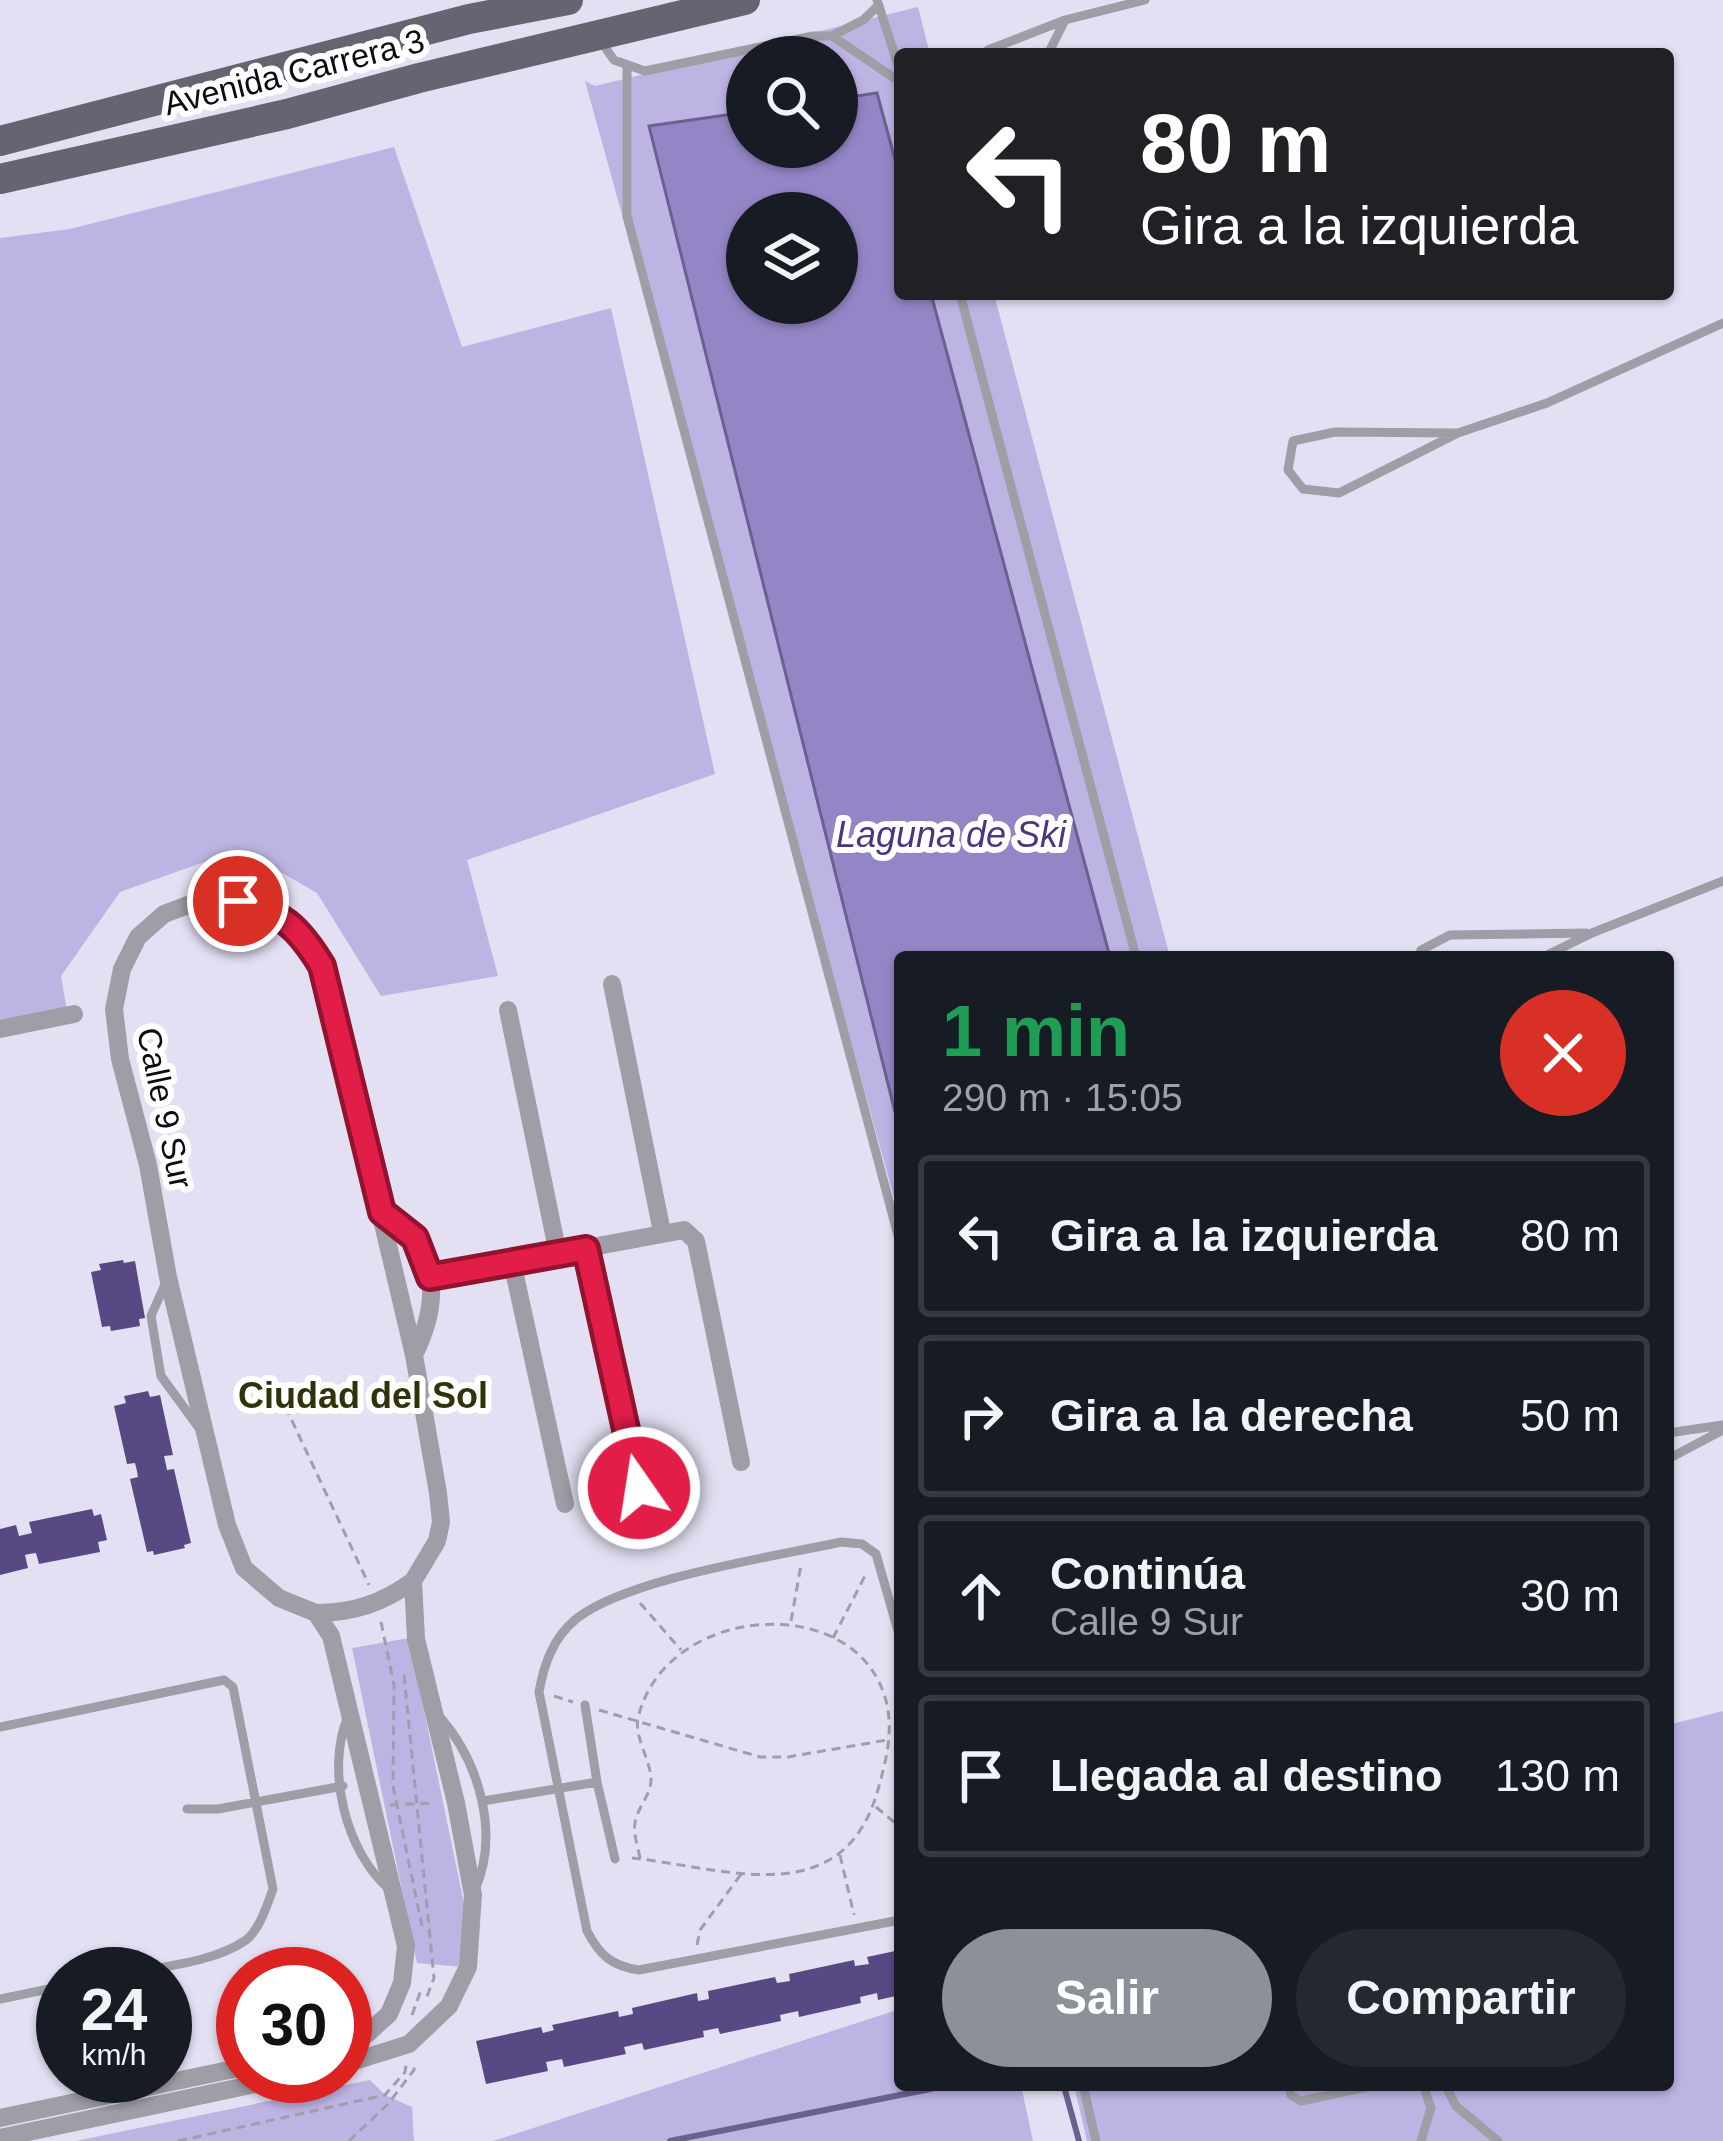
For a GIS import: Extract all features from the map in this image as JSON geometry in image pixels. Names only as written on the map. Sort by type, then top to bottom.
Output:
[{"type":"main road","name":"Avenida Carrera 3","points":[[0,141],[480,9],[568,0]]},
{"type":"main road","name":"Avenida Carrera 3","points":[[0,179],[287,114],[745,0]]},
{"type":"street","name":"Calle 9 Sur","points":[[316,1613],[279,1598],[244,1568],[227,1525],[120,1059],[114,1009],[122,969],[139,937],[164,914],[196,902],[238,901],[272,910],[305,938],[322,966],[414,1354],[441,1522],[437,1540],[413,1581],[416,1639],[473,1895],[468,1967],[448,2006],[422,2036],[372,2055]]},
{"type":"street","points":[[612,984],[662,1232]]},
{"type":"street","points":[[508,1010],[558,1254]]},
{"type":"street","points":[[0,1029],[74,1014]]},
{"type":"street","points":[[382,1212],[415,1238],[430,1277],[430,1316],[414,1354]]},
{"type":"street","points":[[430,1277],[684,1230],[696,1241],[741,1462]]},
{"type":"street","points":[[586,1249],[639,1488]]},
{"type":"street","points":[[512,1262],[565,1504]]},
{"type":"street","points":[[316,1613],[377,1603],[413,1581]]},
{"type":"street","points":[[316,1613],[332,1636],[406,1946],[402,1983],[389,2014],[372,2029]]},
{"type":"street","points":[[0,2118],[216,2073]]},
{"type":"street","points":[[0,2138],[216,2092]]},
{"type":"lane","points":[[993,48],[1065,20],[1144,0]]},
{"type":"lane","points":[[832,36],[862,20],[878,2]]},
{"type":"lane","points":[[878,2],[894,52]]},
{"type":"lane","points":[[1051,48],[1065,20]]},
{"type":"lane","points":[[597,36],[614,60],[627,68],[645,70],[726,54]]},
{"type":"lane","points":[[858,50],[894,77]]},
{"type":"lane","points":[[627,68],[627,216],[894,1220]]},
{"type":"lane","points":[[962,300],[1134,951]]},
{"type":"lane","points":[[1458,433],[1335,432],[1293,441],[1288,470],[1303,489],[1339,493],[1458,433],[1547,403],[1723,323]]},
{"type":"lane","points":[[1555,951],[1723,881]]},
{"type":"lane","points":[[1421,951],[1450,935],[1592,933]]},
{"type":"lane","points":[[168,1276],[151,1316],[161,1376],[205,1436]]},
{"type":"lane","points":[[1674,1432],[1723,1428]]},
{"type":"lane","points":[[1674,1457],[1723,1428]]},
{"type":"lane","points":[[894,1617],[876,1554],[862,1544],[841,1542],[803,1550],[630,1591],[576,1619],[544,1663],[539,1692],[587,1931],[598,1953],[618,1967],[639,1970],[894,1922]]},
{"type":"lane","points":[[0,1727],[224,1680],[233,1688],[273,1889],[248,1939],[192,1960]]},
{"type":"lane","points":[[584,1705],[616,1859]]},
{"type":"lane","points":[[434,1710],[471,1762],[483,1801],[483,1873],[473,1895]]},
{"type":"lane","points":[[349,1714],[336,1762],[356,1849],[371,1874],[394,1893]]},
{"type":"lane","points":[[483,1801],[597,1782]]},
{"type":"lane","points":[[188,1809],[254,1803],[343,1786]]},
{"type":"lane","points":[[0,1999],[36,1992]]},
{"type":"lane","points":[[1084,2091],[1096,2141]]},
{"type":"lane","points":[[1290,2091],[1301,2101],[1348,2091]]},
{"type":"lane","points":[[1421,2141],[1431,2108],[1425,2091]]},
{"type":"lane","points":[[1448,2091],[1456,2106],[1498,2141]]},
{"type":"path","points":[[279,1393],[377,1603],[394,1685],[393,1786],[422,1920],[424,1957]]},
{"type":"path","points":[[791,1623],[803,1550]]},
{"type":"path","points":[[832,1640],[876,1554]]},
{"type":"path","points":[[630,1591],[682,1651]]},
{"type":"path","points":[[791,1623],[832,1640],[877,1676],[888,1706],[889,1740],[874,1805],[840,1853],[805,1873],[764,1876],[640,1858],[634,1826],[651,1778],[637,1723],[657,1678],[682,1651],[728,1629],[791,1623]]},
{"type":"path","points":[[539,1692],[760,1757],[788,1757],[889,1740]]},
{"type":"path","points":[[374,1806],[456,1803]]},
{"type":"path","points":[[874,1805],[894,1822]]},
{"type":"path","points":[[840,1853],[858,1931]]},
{"type":"path","points":[[698,1959],[700,1930],[743,1873]]},
{"type":"path","points":[[178,2141],[385,2095],[405,2072],[405,2032],[421,1991],[422,1974]]},
{"type":"shaded area","name":"Laguna de Ski","points":[[918,7],[928,48],[894,48],[894,300],[996,300],[1168,951],[894,951],[894,1197],[585,81],[595,86],[726,54],[726,168],[858,168],[858,36],[799,36]]},
{"type":"shaded area","points":[[394,147],[462,347],[611,308],[715,774],[467,860],[498,976],[381,996],[317,893],[265,863],[210,860],[120,892],[61,976],[68,1016],[0,1026],[0,238],[70,229]]},
{"type":"shaded area","points":[[409,1638],[468,1923],[462,1967],[417,1963],[352,1648]]},
{"type":"shaded area","points":[[1723,1711],[1723,2141],[1087,2141],[1075,2091],[1674,2091],[1674,1723]]},
{"type":"shaded area","points":[[894,2011],[894,2091],[1022,2091],[1033,2141],[493,2141]]},
{"type":"shaded area","points":[[372,2082],[385,2095],[412,2107],[414,2141],[76,2141],[259,2103],[372,2103]]},
{"type":"water","name":"Laguna de Ski","points":[[877,93],[894,156],[894,300],[933,300],[1108,951],[894,951],[894,1108],[649,126],[726,115],[726,168],[858,168],[858,96]]},
{"type":"building","points":[[135,1261],[145,1318],[139,1319],[140,1326],[111,1331],[110,1326],[102,1327],[91,1272],[101,1270],[99,1264]]},
{"type":"building","points":[[148,1391],[150,1397],[160,1395],[173,1455],[164,1456],[167,1470],[174,1469],[191,1543],[154,1555],[147,1552],[130,1479],[138,1477],[137,1471],[135,1463],[127,1464],[114,1406],[126,1403],[124,1396]]},
{"type":"building","points":[[92,1509],[94,1516],[101,1514],[107,1540],[98,1542],[100,1552],[39,1564],[36,1553],[29,1554],[25,1555],[28,1568],[0,1575],[0,1529],[16,1525],[19,1536],[32,1533],[29,1522]]},
{"type":"building","points":[[894,1951],[894,1996],[878,2000],[877,1993],[860,1997],[861,2003],[799,2017],[798,2011],[780,2015],[781,2021],[720,2034],[718,2028],[703,2031],[704,2037],[644,2050],[642,2043],[624,2047],[626,2054],[564,2067],[562,2059],[546,2062],[548,2071],[486,2084],[476,2041],[541,2027],[543,2033],[554,2030],[552,2025],[618,2011],[619,2017],[633,2014],[632,2008],[697,1993],[698,2001],[709,1999],[708,1991],[775,1977],[777,1983],[790,1981],[789,1974],[854,1960],[855,1966],[869,1964],[867,1957]]},
{"type":"waterway","points":[[670,2141],[920,2091]]},
{"type":"waterway","points":[[1065,2091],[1079,2141]]},
{"type":"district","name":"Ciudad del Sol","points":[[363,1395]]},
{"type":"route","points":[[238,901],[272,910],[305,938],[322,966],[382,1212],[415,1238],[430,1277],[586,1249],[639,1488]]}]
